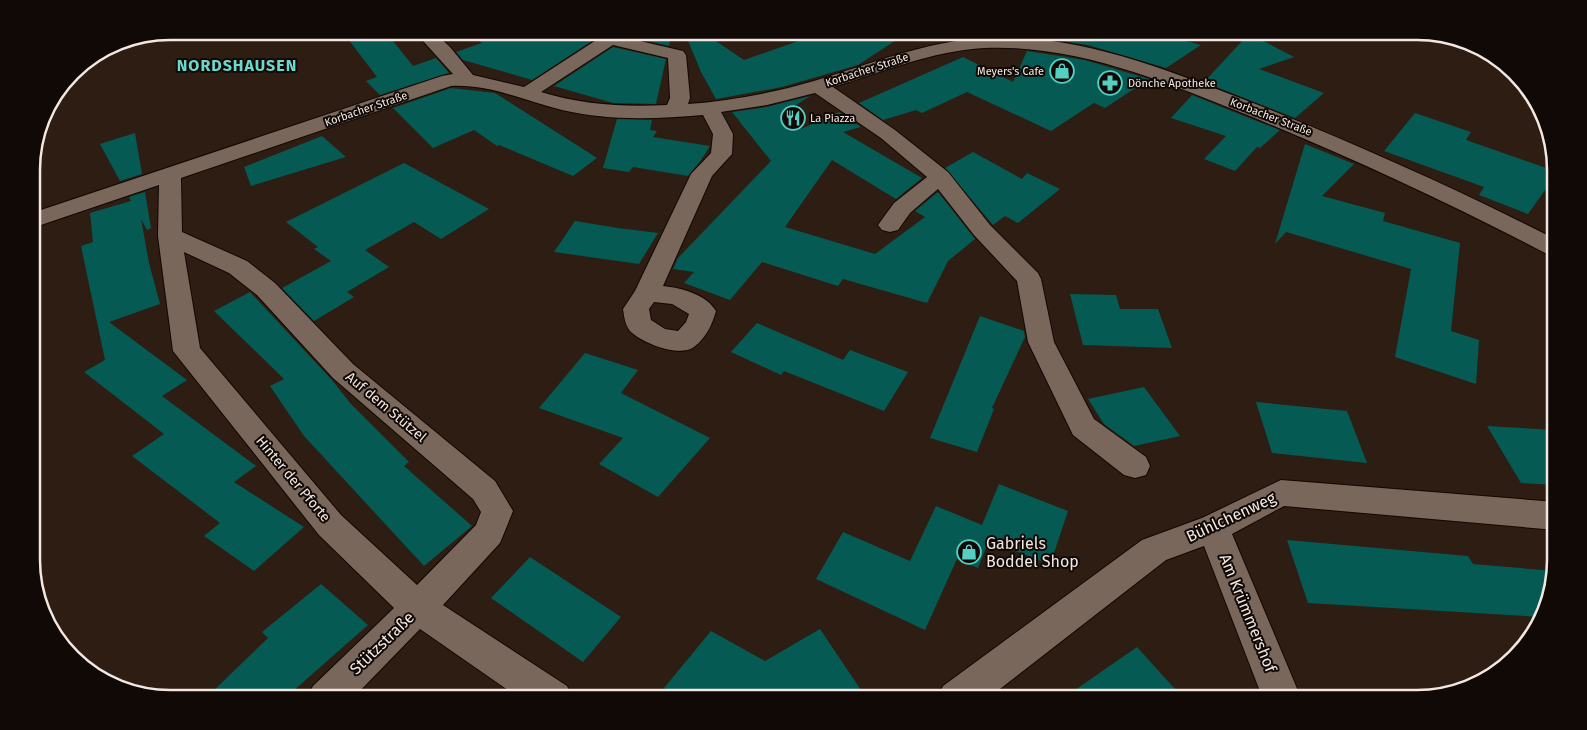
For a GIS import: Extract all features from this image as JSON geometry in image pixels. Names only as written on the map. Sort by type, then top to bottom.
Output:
[{"type":"street","points":[[432,40],[466,78]]},
{"type":"street","points":[[527,93],[608,40]]},
{"type":"street","points":[[614,40],[677,55],[680,98],[675,111]]},
{"type":"street","name":"Korbacher Straße","points":[[40,218],[449,80],[466,78],[527,93],[561,104],[614,113],[675,111],[709,108],[818,86],[918,54],[945,40]]},
{"type":"street","name":"Korbacher Straße","points":[[956,40],[984,43],[1020,42],[1058,47],[1100,56],[1170,78],[1312,133],[1547,244]]},
{"type":"street","points":[[818,86],[888,134],[940,177],[982,230],[1029,278],[1041,342],[1083,427],[1135,466]]},
{"type":"street","points":[[647,293],[702,174],[720,154],[723,134],[709,108]]},
{"type":"street","name":"Hinter der Pforte","points":[[170,175],[170,236],[186,351],[330,525],[418,608],[541,690]]},
{"type":"street","points":[[890,225],[902,208],[940,177]]},
{"type":"street","name":"Auf dem Stützel","points":[[170,236],[238,267],[266,289],[343,371],[484,490],[497,511],[489,533],[418,608]]},
{"type":"street","name":"Bühlchenweg","points":[[968,690],[1154,550],[1213,528],[1281,493],[1547,515]]},
{"type":"street","name":"Am Krümmershof","points":[[1213,528],[1279,690]]},
{"type":"street","name":"Stützstraße","points":[[335,690],[418,608]]},
{"type":"building","points":[[349,40],[392,40],[413,66],[436,58],[449,73],[380,95],[366,81],[377,77]]},
{"type":"building","points":[[477,40],[593,40],[532,80],[463,60],[456,52],[482,43]]},
{"type":"building","points":[[644,40],[670,40],[669,46]]},
{"type":"building","points":[[688,40],[714,40],[744,60],[801,40],[896,40],[858,65],[782,87],[716,99],[701,72]]},
{"type":"building","points":[[1054,40],[1182,40],[1201,45],[1166,68],[1088,45]]},
{"type":"building","points":[[1243,40],[1262,40],[1294,57],[1259,69],[1324,93],[1295,118],[1204,82]]},
{"type":"building","points":[[613,47],[666,59],[656,104],[613,103],[554,86]]},
{"type":"building","points":[[1027,51],[1085,60],[1149,79],[1105,108],[1094,103],[1051,131],[967,92],[922,113],[916,110],[883,120],[859,103],[963,57],[1013,82]]},
{"type":"building","points":[[451,88],[495,93],[597,158],[573,176],[499,145],[497,146],[474,130],[433,148],[393,108]]},
{"type":"building","points":[[1192,95],[1280,130],[1260,148],[1257,147],[1235,171],[1204,159],[1226,136],[1171,118]]},
{"type":"building","points":[[810,96],[790,109],[801,129],[839,112],[861,127],[843,132],[922,178],[896,199],[832,160],[785,227],[875,254],[925,217],[915,211],[938,192],[975,239],[948,261],[927,303],[843,279],[838,286],[762,262],[730,300],[684,283],[694,272],[673,269],[678,258],[771,161],[732,112],[767,107]]},
{"type":"building","points":[[1415,113],[1471,132],[1466,140],[1547,168],[1547,187],[1528,214],[1479,195],[1484,187],[1384,151]]},
{"type":"building","points":[[617,119],[652,120],[650,130],[657,131],[653,137],[710,146],[688,176],[633,167],[629,172],[603,168]]},
{"type":"building","points":[[135,133],[142,174],[120,181],[100,144]]},
{"type":"building","points":[[322,136],[346,157],[251,186],[244,167]]},
{"type":"building","points":[[1305,144],[1354,164],[1322,196],[1385,213],[1383,221],[1460,243],[1451,331],[1479,340],[1476,384],[1395,357],[1411,269],[1286,232],[1275,244]]},
{"type":"building","points":[[973,152],[1022,179],[1027,173],[1060,189],[1018,223],[1005,216],[993,225],[945,168]]},
{"type":"building","points":[[404,163],[489,209],[441,239],[414,222],[365,250],[389,267],[347,292],[354,297],[314,321],[282,288],[331,261],[314,249],[318,247],[286,222]]},
{"type":"building","points":[[145,192],[151,228],[147,230],[141,219],[149,263],[160,304],[109,322],[187,380],[162,396],[256,466],[234,482],[304,527],[254,571],[204,536],[220,523],[132,456],[164,434],[84,372],[105,360],[81,246],[93,242],[90,213],[131,201],[129,197]]},
{"type":"building","points":[[575,221],[658,233],[639,264],[554,252]]},
{"type":"building","points":[[250,292],[332,380],[350,403],[409,462],[404,466],[472,526],[424,566],[304,436],[270,386],[284,379],[214,311]]},
{"type":"building","points":[[1070,294],[1116,295],[1120,309],[1158,309],[1172,348],[1083,345]]},
{"type":"building","points":[[980,316],[1024,331],[1025,337],[992,408],[994,409],[977,452],[930,438]]},
{"type":"building","points":[[757,323],[843,360],[850,350],[908,372],[884,411],[784,371],[781,375],[731,352]]},
{"type":"building","points":[[585,353],[638,370],[621,393],[710,438],[658,497],[599,464],[623,438],[539,408]]},
{"type":"building","points":[[1144,387],[1180,436],[1134,446],[1104,424],[1088,399]]},
{"type":"building","points":[[1256,402],[1347,411],[1367,463],[1272,453]]},
{"type":"building","points":[[1487,426],[1547,430],[1547,484],[1521,483]]},
{"type":"building","points":[[999,484],[1068,511],[1050,565],[989,540],[978,568],[957,559],[925,630],[816,579],[843,532],[910,561],[936,506],[982,525]]},
{"type":"building","points":[[1287,540],[1468,556],[1473,564],[1547,570],[1545,585],[1534,617],[1308,603]]},
{"type":"building","points":[[530,557],[621,617],[583,662],[491,598]]},
{"type":"building","points":[[321,584],[368,625],[294,690],[214,690],[268,638],[262,632]]},
{"type":"building","points":[[820,629],[861,690],[667,690],[664,688],[711,631],[765,661]]},
{"type":"building","points":[[1137,647],[1176,690],[1075,690]]},
{"type":"place","name":"Meyers's Cafe","points":[[1062,71]]},
{"type":"place","name":"Dönche Apotheke","points":[[1110,83]]},
{"type":"place","name":"La Piazza","points":[[793,118]]},
{"type":"place","name":"Gabriels Boddel Shop","points":[[969,552]]},
{"type":"district","name":"NORDSHAUSEN","points":[[237,65]]}]
